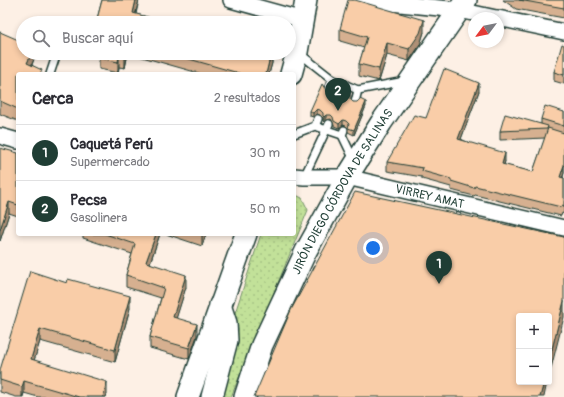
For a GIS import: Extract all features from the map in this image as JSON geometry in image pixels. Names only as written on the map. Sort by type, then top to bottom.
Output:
[{"type":"main road","points":[[296,56],[306,0]]},
{"type":"main road","name":"JIRÓN DIEGO CÓRDOVA DE SALINAS","points":[[246,397],[262,345],[306,251],[352,170],[381,123],[463,5]]},
{"type":"main road","points":[[292,72],[295,60]]},
{"type":"main road","points":[[188,397],[245,236]]},
{"type":"main road","points":[[212,397],[227,340],[226,324],[220,305]]},
{"type":"street","points":[[231,0],[289,16]]},
{"type":"street","points":[[361,0],[463,5],[481,12]]},
{"type":"street","points":[[296,18],[303,20]]},
{"type":"street","points":[[504,19],[564,32]]},
{"type":"street","points":[[0,136],[16,140]]},
{"type":"street","name":"VIRREY AMAT","points":[[299,177],[352,170],[564,228]]},
{"type":"lane","points":[[297,52],[332,79],[358,90],[410,80]]},
{"type":"lane","points":[[51,72],[55,60]]},
{"type":"lane","points":[[328,90],[332,79]]},
{"type":"lane","points":[[340,95],[345,84]]},
{"type":"lane","points":[[355,102],[358,90]]},
{"type":"lane","points":[[296,133],[316,123],[343,133],[352,170]]},
{"type":"lane","points":[[299,177],[328,127]]},
{"type":"green space","points":[[296,195],[302,198],[308,210],[231,397],[219,397],[238,330],[235,313],[260,236],[296,236]]},
{"type":"building","points":[[102,0],[136,0],[133,13],[144,16],[98,16]]},
{"type":"building","points":[[348,0],[355,0],[424,20],[420,33],[409,49],[387,43],[379,69],[359,64],[367,37],[340,29]]},
{"type":"building","points":[[519,0],[564,0],[564,8]]},
{"type":"building","points":[[0,32],[16,39],[16,60],[28,60],[27,63],[42,70],[41,72],[16,72],[16,108],[0,101]]},
{"type":"building","points":[[562,44],[564,45],[564,75],[554,72]]},
{"type":"building","points":[[193,60],[269,60],[266,72],[235,72]]},
{"type":"building","points":[[444,69],[479,83],[458,139],[505,153],[502,164],[533,172],[548,128],[564,133],[564,165],[560,177],[564,178],[564,206],[562,205],[561,207],[475,186],[474,188],[451,181],[451,179],[422,171],[423,168],[387,162],[414,115],[426,118]]},
{"type":"building","points":[[322,84],[326,90],[332,88],[335,89],[338,95],[344,93],[350,95],[350,99],[353,102],[357,102],[360,99],[366,102],[354,130],[348,128],[349,124],[346,121],[343,120],[339,124],[334,121],[331,115],[326,115],[324,117],[320,110],[317,109],[313,113],[310,111]]},
{"type":"building","points":[[545,106],[564,112],[564,126],[541,119]]},
{"type":"building","points":[[505,114],[548,126],[547,129],[500,131]]},
{"type":"building","points":[[0,148],[16,152],[16,204],[9,202],[0,230]]},
{"type":"building","points":[[355,192],[564,237],[564,301],[552,349],[552,313],[516,313],[516,385],[543,385],[540,397],[254,397],[291,310]]},
{"type":"building","points":[[111,236],[155,236],[146,262],[186,275],[173,317],[197,324],[189,348],[150,337],[164,288],[126,275],[135,244]]},
{"type":"building","points":[[30,271],[67,283],[68,279],[130,296],[115,350],[40,329],[31,359],[107,382],[103,397],[79,397],[24,381],[22,387],[0,380],[0,370]]},
{"type":"place","name":"Pecsa","points":[[338,111]]},
{"type":"place","name":"Caquetá Perú","points":[[439,284]]}]
